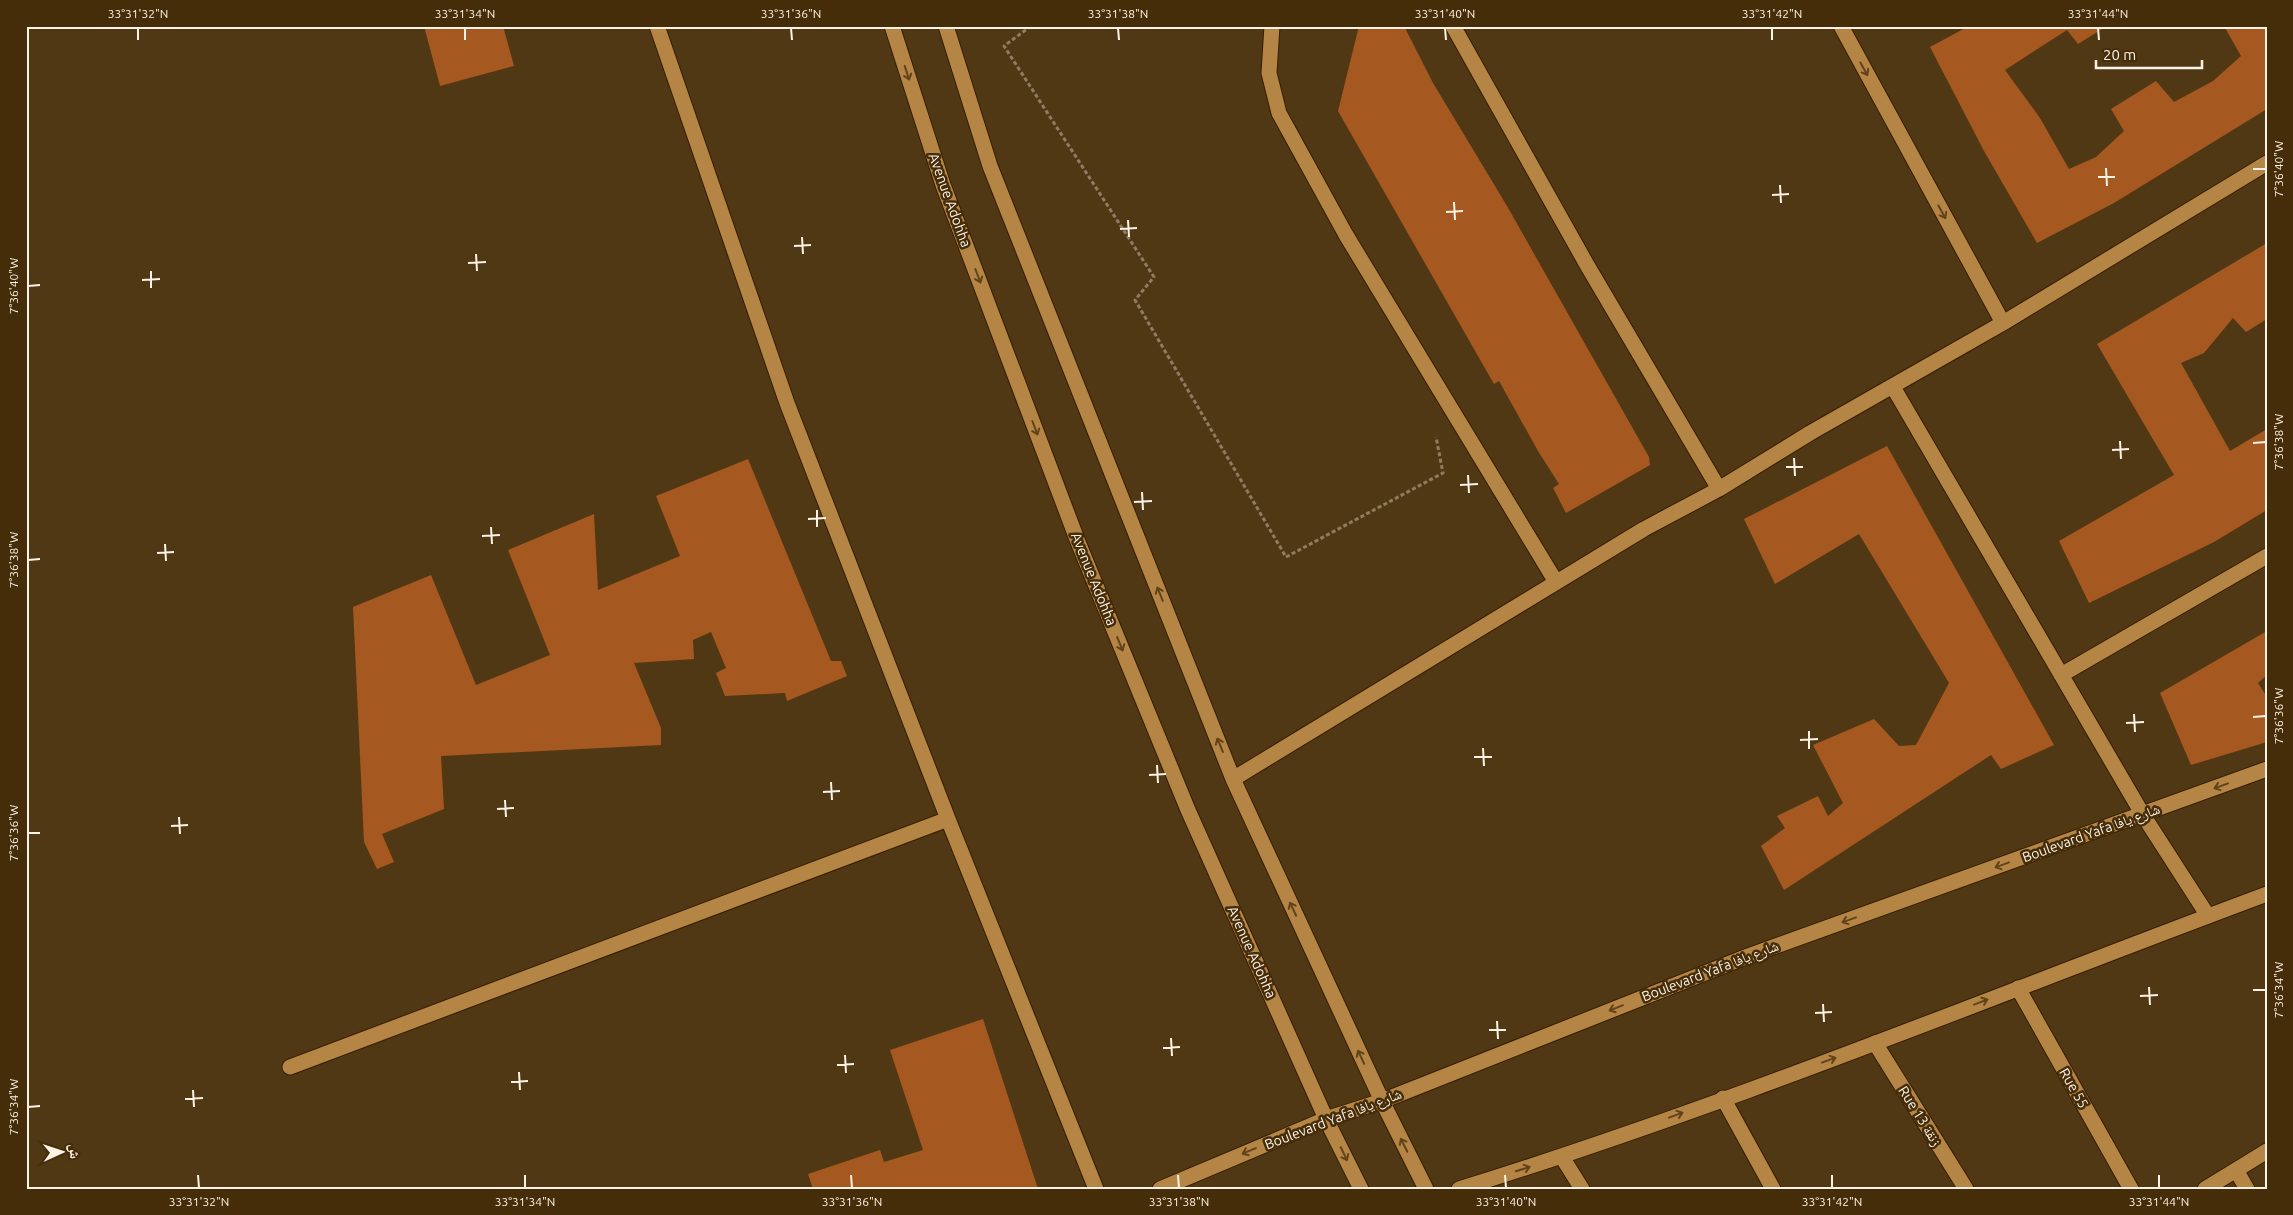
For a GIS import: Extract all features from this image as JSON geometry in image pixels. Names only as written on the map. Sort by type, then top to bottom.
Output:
[{"type":"street","points":[[657,26],[786,403],[948,819],[1096,1189]]},
{"type":"street","name":"Avenue Adohha","points":[[892,26],[943,185],[1078,542],[1188,810],[1326,1119],[1361,1189]]},
{"type":"street","points":[[946,26],[990,166],[1233,778],[1382,1101],[1426,1189]]},
{"type":"street","points":[[1272,26],[1269,73],[1280,113],[1346,235],[1556,582]]},
{"type":"street","points":[[1453,26],[1587,265],[1719,488]]},
{"type":"street","points":[[1841,26],[2003,323]]},
{"type":"street","points":[[1233,778],[1644,529],[1719,488],[1810,432],[1893,387],[2003,323],[2267,163]]},
{"type":"street","points":[[1893,387],[2143,815],[2208,916]]},
{"type":"street","points":[[2061,675],[2267,556]]},
{"type":"street","name":"Boulevard Yafa شارع يافا","points":[[1160,1189],[1326,1119],[1382,1101],[1748,956],[2267,769]]},
{"type":"street","points":[[290,1067],[948,819]]},
{"type":"street","points":[[1460,1189],[1562,1157],[1875,1043],[2267,894]]},
{"type":"street","name":"Rue 55","points":[[2018,988],[2131,1189]]},
{"type":"street","name":"Rue 13 زنقة","points":[[1875,1043],[1966,1189]]},
{"type":"street","points":[[1723,1098],[1773,1189]]},
{"type":"street","points":[[2204,1189],[2267,1151]]},
{"type":"street","points":[[1562,1157],[1582,1189]]},
{"type":"street","points":[[2236,1170],[2247,1189]]},
{"type":"path","points":[[1031,26],[1004,46],[1154,277],[1135,300],[1286,556],[1443,473],[1435,430],[1456,417]]},
{"type":"building","points":[[424,26],[503,26],[514,66],[440,86]]},
{"type":"building","points":[[1359,26],[1404,26],[1433,83],[1507,206],[1649,457],[1650,465],[1566,513],[1553,488],[1559,484],[1538,451],[1499,381],[1494,384],[1338,111]]},
{"type":"building","points":[[1969,26],[2107,26],[2078,44],[2067,30],[2005,70],[2040,118],[2069,169],[2096,157],[2124,131],[2111,109],[2156,81],[2174,102],[2213,81],[2241,56],[2224,26],[2267,26],[2267,109],[2114,203],[2037,243],[1984,151],[1930,47]]},
{"type":"building","points":[[2267,243],[2267,319],[2246,332],[2233,318],[2204,353],[2181,363],[2230,451],[2267,429],[2267,510],[2214,542],[2089,603],[2059,541],[2174,475],[2097,344]]},
{"type":"building","points":[[1887,446],[2054,745],[2001,769],[1991,755],[1784,890],[1761,846],[1785,828],[1777,816],[1818,796],[1828,816],[1843,803],[1813,745],[1874,719],[1899,746],[1916,745],[1949,683],[1859,534],[1775,584],[1744,519]]},
{"type":"building","points":[[748,459],[831,661],[841,661],[847,676],[787,701],[785,693],[725,696],[716,673],[726,668],[711,632],[693,640],[694,659],[634,663],[661,728],[661,745],[441,756],[444,809],[382,834],[394,862],[377,869],[364,842],[353,607],[431,575],[476,685],[550,655],[508,550],[594,514],[598,590],[680,556],[656,496]]},
{"type":"building","points":[[2267,631],[2267,675],[2258,683],[2267,697],[2267,742],[2191,765],[2160,693]]},
{"type":"building","points":[[983,1019],[1038,1189],[813,1189],[808,1174],[880,1150],[884,1162],[923,1150],[890,1050]]}]
